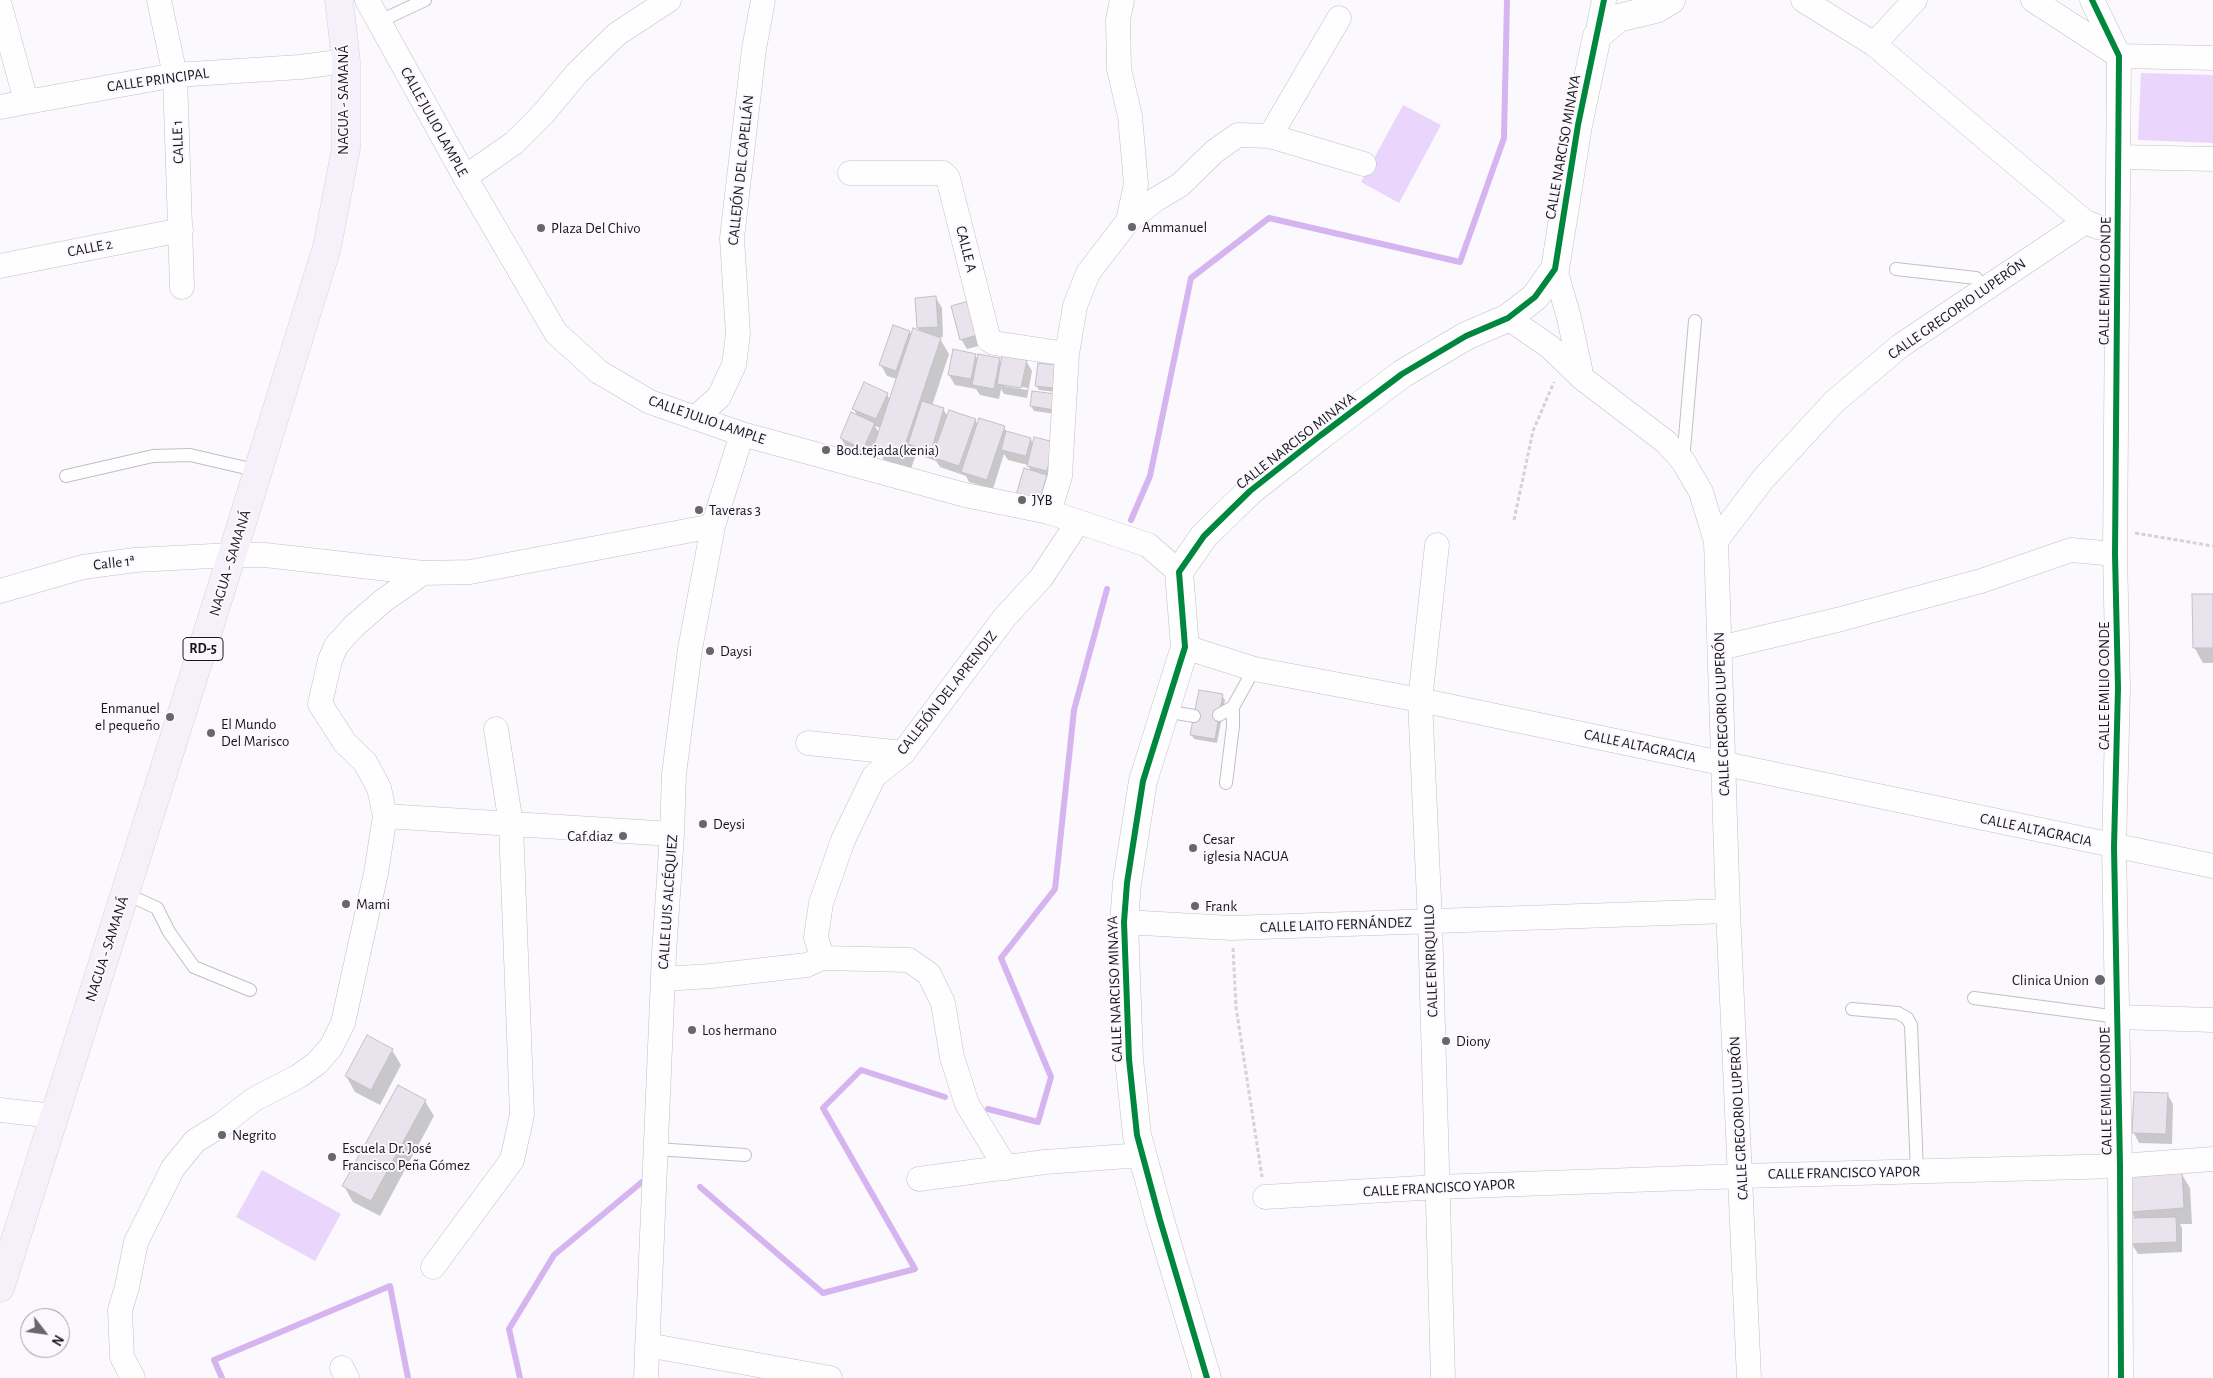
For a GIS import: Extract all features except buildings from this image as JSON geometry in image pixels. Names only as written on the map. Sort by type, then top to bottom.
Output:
[{"type":"main road","name":"NAGUA - SAMANÁ","points":[[0,1288],[232,555],[327,247],[346,148],[346,61],[339,0]]},
{"type":"street","name":"CALLE 1","points":[[159,0],[175,75],[182,287]]},
{"type":"street","name":"CALLE JULIO LAMPLE","points":[[367,0],[556,334],[599,372],[650,402],[742,434],[965,495],[1049,512],[1148,545],[1179,572]]},
{"type":"street","points":[[465,176],[514,143],[543,114],[577,72],[617,34],[669,0]]},
{"type":"street","name":"CALLEJÓN DEL CAPELLÁN","points":[[696,418],[719,396],[734,365],[738,334],[732,238],[754,49],[763,0]]},
{"type":"street","points":[[1122,0],[1118,20],[1119,70],[1130,116],[1136,184],[1128,221]]},
{"type":"street","points":[[1597,36],[1604,0]]},
{"type":"street","points":[[1597,36],[1618,18],[1656,9],[1671,0]]},
{"type":"street","points":[[1803,0],[1874,44],[2085,222],[2118,236]]},
{"type":"street","points":[[1874,44],[1915,0]]},
{"type":"street","points":[[2033,0],[2119,56],[2213,58]]},
{"type":"street","name":"CALLE EMILIO CONDE","points":[[2092,0],[2119,56],[2120,157],[2115,530],[2118,688],[2114,847],[2120,1166],[2121,1378]]},
{"type":"street","points":[[0,6],[26,101]]},
{"type":"street","points":[[1270,136],[1339,18]]},
{"type":"street","name":"CALLE NARCISO MINAYA","points":[[1207,1378],[1176,1277],[1137,1135],[1129,1058],[1124,922],[1127,883],[1143,781],[1185,647],[1179,572],[1204,536],[1250,491],[1321,435],[1402,374],[1466,336],[1508,318],[1536,297],[1555,268],[1578,125],[1597,36]]},
{"type":"street","name":"CALLE PRINCIPAL","points":[[0,107],[175,75],[300,67],[346,61]]},
{"type":"street","points":[[1049,512],[1060,476],[1067,354],[1075,306],[1088,273],[1128,221],[1155,200],[1180,185],[1215,151],[1238,135],[1270,136],[1364,164]]},
{"type":"street","points":[[2120,157],[2213,159]]},
{"type":"street","name":"CALLE A","points":[[850,173],[943,173],[948,178],[989,340],[994,343],[1067,354]]},
{"type":"street","name":"CALLE GREGORIO LUPERÓN","points":[[1749,1378],[1742,1176],[1728,911],[1716,541],[1763,479],[1834,402],[1900,346],[2085,222]]},
{"type":"street","name":"CALLE 2","points":[[0,266],[180,230]]},
{"type":"street","points":[[1555,268],[1569,318],[1582,378]]},
{"type":"street","points":[[1508,318],[1550,347],[1582,378],[1666,442],[1683,461],[1701,492],[1716,541]]},
{"type":"street","name":"CALLE LUIS ALCÉQUIEZ","points":[[646,1378],[663,978],[674,774],[690,649],[713,526],[742,434]]},
{"type":"street","name":"CALLEJÓN DEL APRENDIZ","points":[[822,958],[816,937],[821,903],[843,840],[874,776],[903,753],[1005,618],[1041,578],[1078,522]]},
{"type":"street","name":"Calle 1ª","points":[[1,586],[83,567],[135,560],[232,555],[265,555],[423,573],[470,572],[713,526]]},
{"type":"street","name":"CALLE ENRIQUILLO","points":[[1437,545],[1420,700],[1430,922],[1443,1378]]},
{"type":"street","points":[[1720,648],[1841,619],[1981,581],[2071,550],[2115,554]]},
{"type":"street","points":[[133,1378],[122,1357],[120,1310],[136,1242],[173,1168],[194,1140],[221,1125],[253,1100],[299,1076],[317,1063],[330,1047],[343,1024],[376,874],[384,816],[379,788],[365,762],[345,743],[320,704],[330,660],[336,646],[354,626],[384,600],[423,573]]},
{"type":"street","name":"CALLE ALTAGRACIA","points":[[1185,647],[1254,669],[1420,700],[2114,847],[2213,866]]},
{"type":"street","points":[[433,1267],[512,1160],[522,1115],[510,824],[496,730]]},
{"type":"street","points":[[808,743],[903,753]]},
{"type":"street","points":[[384,816],[672,834]]},
{"type":"street","name":"CALLE LAITO FERNÁNDEZ","points":[[1124,922],[1231,928],[1728,911]]},
{"type":"street","points":[[663,978],[711,976],[807,965],[822,958],[909,960],[930,974],[943,1003],[952,1057],[968,1104],[1006,1168]]},
{"type":"street","points":[[2118,1016],[2213,1020]]},
{"type":"street","points":[[0,1110],[53,1116]]},
{"type":"street","points":[[919,1179],[1046,1162],[1142,1155]]},
{"type":"street","name":"CALLE FRANCISCO YAPOR","points":[[1265,1197],[1438,1187],[1742,1176],[2120,1166],[2213,1159]]},
{"type":"street","points":[[647,1345],[830,1378]]},
{"type":"lane","points":[[378,22],[425,0]]},
{"type":"lane","points":[[1896,269],[1976,278],[1984,288]]},
{"type":"lane","points":[[1683,461],[1695,321]]},
{"type":"lane","points":[[66,476],[153,456],[190,455],[258,470]]},
{"type":"lane","points":[[1226,783],[1233,726],[1233,707],[1254,669]]},
{"type":"lane","points":[[1219,715],[1233,707]]},
{"type":"lane","points":[[1165,711],[1194,716]]},
{"type":"lane","points":[[124,893],[157,908],[169,932],[194,967],[250,990]]},
{"type":"lane","points":[[1974,998],[2118,1016]]},
{"type":"lane","points":[[1852,1009],[1898,1013],[1907,1018],[1912,1025],[1917,1171]]},
{"type":"lane","points":[[656,1149],[745,1155]]},
{"type":"path","points":[[1514,520],[1533,432],[1563,360]]},
{"type":"path","points":[[2115,530],[2213,546]]},
{"type":"path","points":[[1231,928],[1236,965],[1236,1007],[1265,1197]]},
{"type":"shaded area","points":[[2141,73],[2213,75],[2213,143],[2138,140]]},
{"type":"shaded area","points":[[1403,105],[1441,125],[1399,203],[1361,182]]},
{"type":"shaded area","points":[[262,1170],[341,1214],[315,1261],[236,1217]]},
{"type":"waterway","points":[[1131,520],[1150,476],[1191,278],[1269,218],[1460,262],[1504,138],[1507,0]]},
{"type":"waterway","points":[[988,1109],[1038,1122],[1051,1077],[1001,958],[1055,889],[1074,710],[1107,589]]},
{"type":"waterway","points":[[700,1187],[823,1293],[915,1269],[823,1108],[861,1070],[945,1097]]},
{"type":"waterway","points":[[520,1378],[509,1329],[554,1255],[642,1182]]},
{"type":"waterway","points":[[222,1378],[214,1360],[390,1286],[408,1378]]},
{"type":"cycle path","points":[[1207,1378],[1137,1135],[1129,1059],[1124,922],[1127,883],[1143,781],[1185,647],[1179,572],[1204,536],[1250,491],[1321,435],[1402,374],[1466,336],[1508,318],[1535,297],[1555,269],[1578,125],[1604,0]]},
{"type":"cycle path","points":[[2092,0],[2119,56],[2115,554],[2118,688],[2114,847],[2120,1166],[2121,1378]]},
{"type":"place","name":"Ammanuel","points":[[1132,227]]},
{"type":"place","name":"Plaza Del Chivo","points":[[541,228]]},
{"type":"place","name":"Bod.tejada(kenia)","points":[[826,450]]},
{"type":"place","name":"JYB","points":[[1022,500]]},
{"type":"place","name":"Taveras 3","points":[[699,510]]},
{"type":"place","name":"Daysi","points":[[710,651]]},
{"type":"place","name":"Enmanuel el pequeño","points":[[170,717]]},
{"type":"place","name":"El Mundo Del Marisco","points":[[211,733]]},
{"type":"place","name":"Deysi","points":[[703,824]]},
{"type":"place","name":"Caf.diaz","points":[[623,836]]},
{"type":"place","name":"Cesar iglesia NAGUA","points":[[1193,848]]},
{"type":"place","name":"Mami","points":[[346,904]]},
{"type":"place","name":"Frank","points":[[1195,906]]},
{"type":"place","name":"Clinica Union","points":[[2100,980]]},
{"type":"place","name":"Los hermano","points":[[692,1030]]},
{"type":"place","name":"Diony","points":[[1446,1041]]},
{"type":"place","name":"Negrito","points":[[222,1135]]},
{"type":"place","name":"Escuela Dr. José Francisco Peña Gómez","points":[[332,1157]]}]
